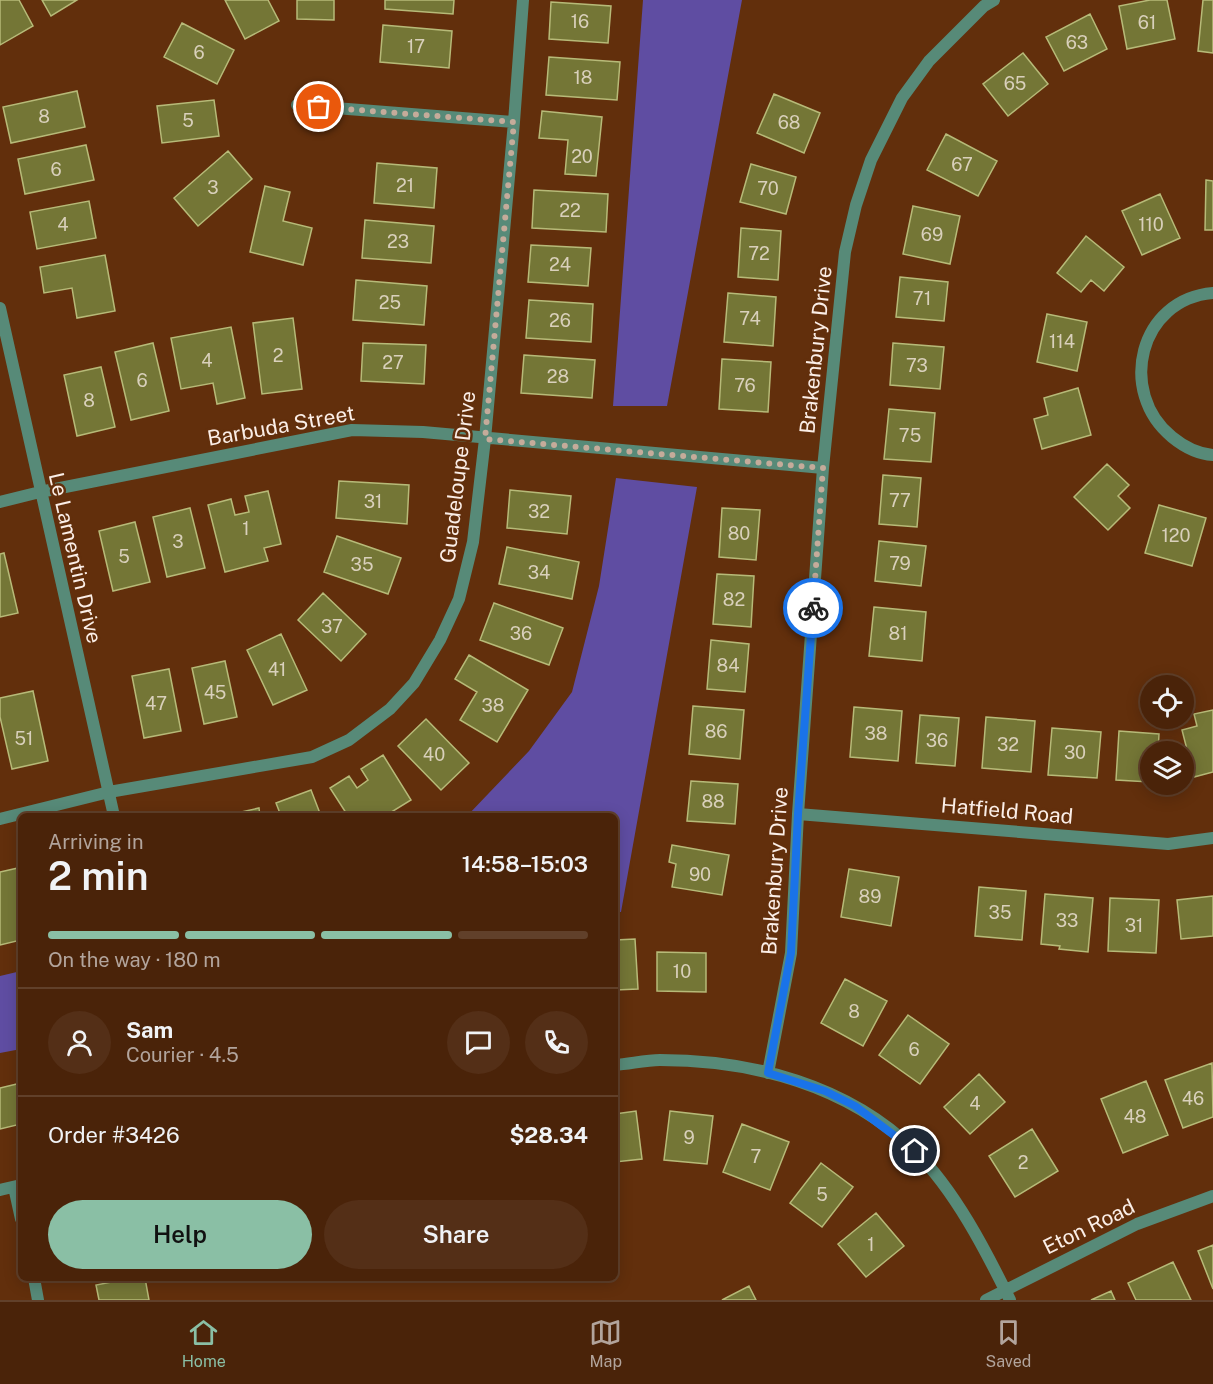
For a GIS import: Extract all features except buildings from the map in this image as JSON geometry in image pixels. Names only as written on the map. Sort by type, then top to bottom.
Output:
[{"type":"street","name":"Guadeloupe Drive","points":[[24,813],[109,792],[312,757],[349,740],[390,709],[414,683],[440,640],[459,599],[473,542],[485,439],[523,0]]},
{"type":"street","name":"Brakenbury Drive","points":[[768,1073],[791,953],[798,814],[823,468],[845,252],[856,205],[871,160],[902,98],[929,61],[987,2]]},
{"type":"street","points":[[297,105],[514,122]]},
{"type":"street","points":[[1213,293],[1202,294],[1177,305],[1156,324],[1144,348],[1140,376],[1145,403],[1159,427],[1180,445],[1213,455]]},
{"type":"street","name":"Le Lamentin Drive","points":[[0,308],[113,813]]},
{"type":"street","name":"Barbuda Street","points":[[0,502],[352,430],[423,432],[823,468]]},
{"type":"street","name":"Hatfield Road","points":[[798,814],[1168,844],[1213,838]]},
{"type":"street","name":"Guadeloupe Drive","points":[[0,819],[18,815]]},
{"type":"street","points":[[618,1065],[659,1060],[736,1065],[825,1091],[855,1106],[915,1151],[944,1187],[984,1247],[1007,1295]]},
{"type":"street","points":[[0,1190],[18,1186]]},
{"type":"street","name":"Eton Road","points":[[986,1300],[1007,1295],[1137,1224],[1213,1196]]},
{"type":"street","points":[[35,1281],[38,1300]]},
{"type":"shaded area","points":[[643,0],[742,0],[667,406],[613,406]]},
{"type":"shaded area","points":[[616,478],[697,487],[621,912],[618,912],[618,813],[470,813],[529,751],[572,692],[599,586]]},
{"type":"shaded area","points":[[18,972],[18,1050],[0,1053],[0,976]]},
{"type":"way so far","points":[[319,107],[514,122],[485,439],[823,468],[813,608]]},
{"type":"route","points":[[813,608],[798,814],[791,953],[768,1073],[825,1091],[855,1106],[874,1118],[915,1151]]}]
